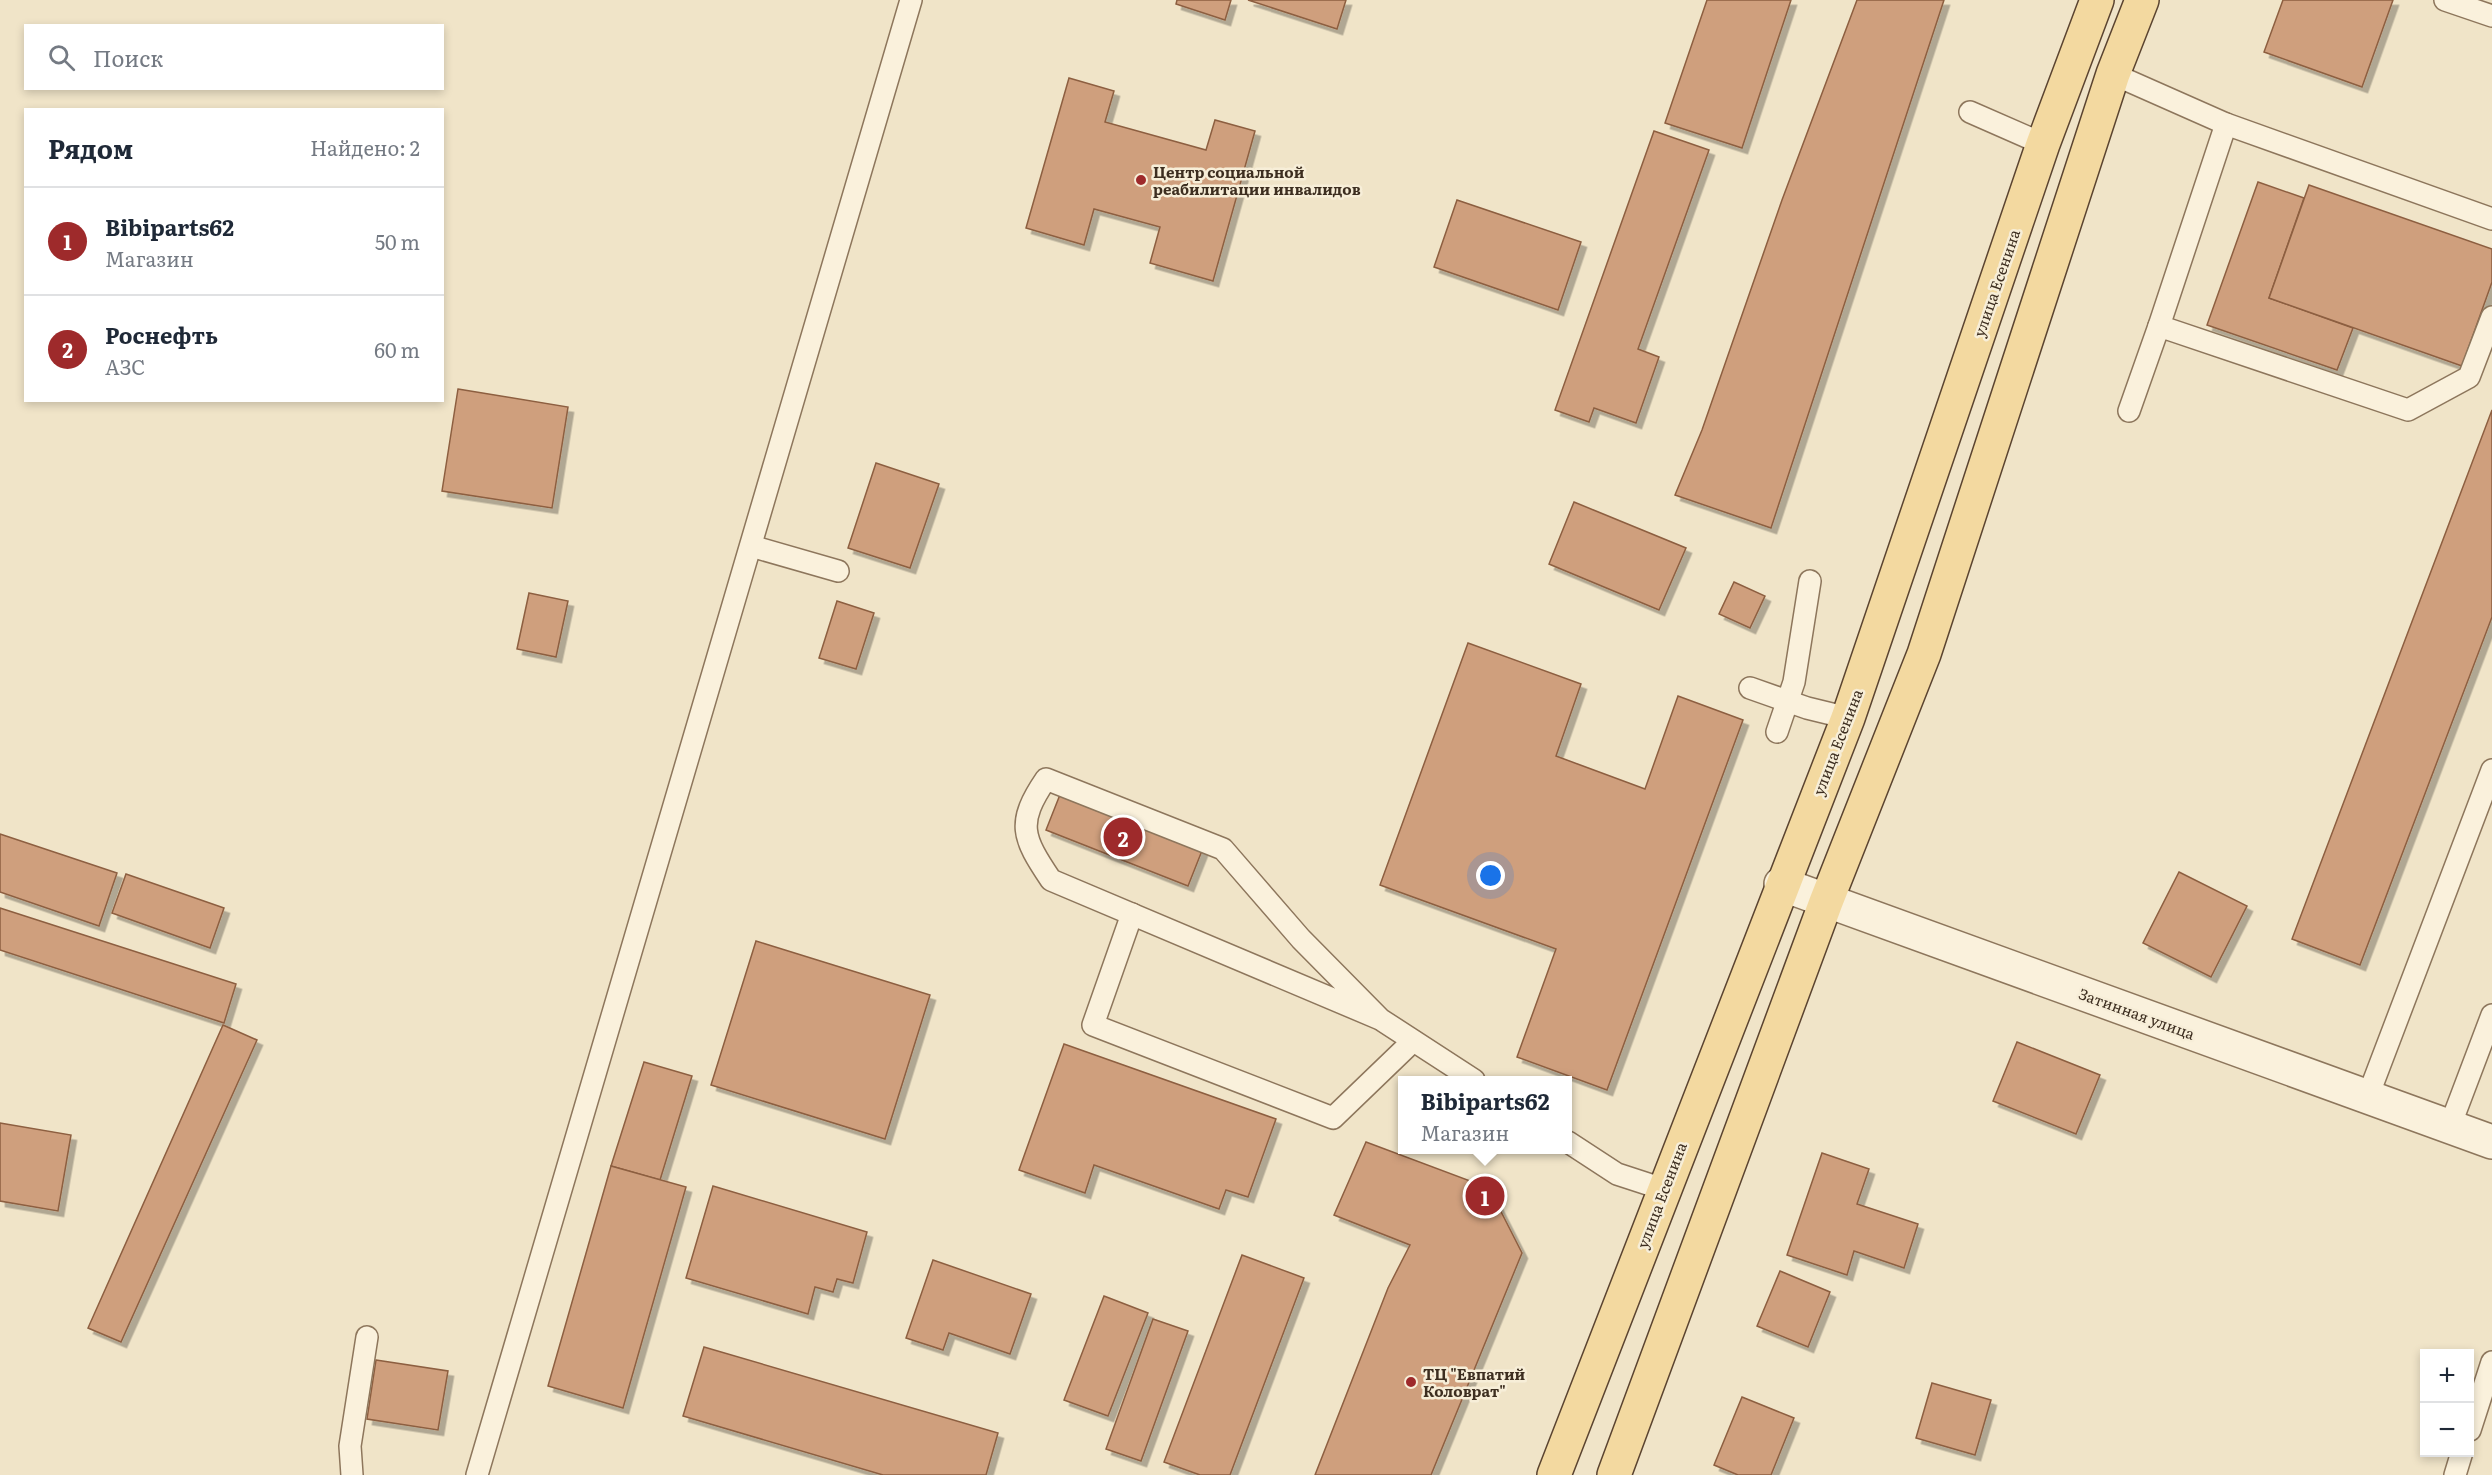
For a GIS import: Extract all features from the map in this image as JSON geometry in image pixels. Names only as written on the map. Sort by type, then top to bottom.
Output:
[{"type":"main road","name":"улица Есенина","points":[[1554,1475],[1781,884],[1848,718],[2043,144],[2097,0]]},
{"type":"main road","points":[[1614,1475],[1826,902],[1924,654],[2113,74],[2142,0]]},
{"type":"street","name":"Затинная улица","points":[[1781,884],[2492,1142]]},
{"type":"lane","points":[[477,1475],[911,0]]},
{"type":"lane","points":[[2445,0],[2492,16]]},
{"type":"lane","points":[[2113,74],[2226,124],[2492,219]]},
{"type":"lane","points":[[1970,112],[2043,144]]},
{"type":"lane","points":[[2129,411],[2226,124]]},
{"type":"lane","points":[[2159,326],[2408,410],[2469,377],[2492,317]]},
{"type":"lane","points":[[751,546],[838,571]]},
{"type":"lane","points":[[1777,732],[1794,682],[1810,581]]},
{"type":"lane","points":[[1750,688],[1848,718]]},
{"type":"lane","points":[[2368,1096],[2492,770]]},
{"type":"lane","points":[[1380,1019],[1301,939],[1223,849],[1046,779],[1029,803],[1025,824],[1035,855],[1051,880],[1380,1019],[1468,1076]]},
{"type":"lane","points":[[1132,914],[1093,1024],[1333,1118],[1413,1041]]},
{"type":"lane","points":[[2450,1126],[2492,1015]]},
{"type":"lane","points":[[1572,1145],[1617,1174],[1663,1189]]},
{"type":"lane","points":[[352,1475],[350,1446],[367,1337]]},
{"type":"lane","points":[[2474,1415],[2492,1362]]},
{"type":"lane","points":[[2455,1475],[2460,1457]]},
{"type":"building","points":[[1177,0],[1231,0],[1225,20],[1176,4]]},
{"type":"building","points":[[1248,0],[1346,0],[1337,29]]},
{"type":"building","points":[[1707,0],[1791,0],[1742,148],[1665,123]]},
{"type":"building","points":[[1857,0],[1944,0],[1771,528],[1675,495],[1702,430],[1782,200]]},
{"type":"building","points":[[2283,0],[2393,0],[2362,87],[2264,52]]},
{"type":"building","name":"Центр социальной реабилитации инвалидов","points":[[1069,78],[1114,91],[1105,122],[1206,150],[1215,120],[1255,131],[1213,281],[1150,263],[1160,227],[1094,209],[1084,245],[1026,228]]},
{"type":"building","points":[[1654,131],[1709,150],[1638,349],[1659,357],[1636,423],[1594,408],[1589,422],[1555,410]]},
{"type":"building","points":[[2258,182],[2304,198],[2269,298],[2353,328],[2337,370],[2207,325]]},
{"type":"building","points":[[2309,185],[2492,249],[2492,282],[2462,366],[2269,298]]},
{"type":"building","points":[[1457,200],[1581,242],[1558,310],[1434,267]]},
{"type":"building","points":[[458,389],[568,407],[552,508],[442,491]]},
{"type":"building","points":[[2492,410],[2492,617],[2360,965],[2292,939]]},
{"type":"building","points":[[876,463],[939,484],[910,568],[848,548]]},
{"type":"building","points":[[1574,502],[1686,548],[1659,610],[1549,564]]},
{"type":"building","points":[[1734,582],[1765,596],[1750,628],[1719,614]]},
{"type":"building","points":[[529,593],[568,601],[556,657],[517,649]]},
{"type":"building","points":[[837,601],[874,613],[856,669],[819,658]]},
{"type":"building","points":[[1468,643],[1581,684],[1556,756],[1645,789],[1678,696],[1743,720],[1607,1090],[1517,1057],[1556,949],[1380,885]]},
{"type":"building","points":[[1067,777],[1209,833],[1188,886],[1046,830]]},
{"type":"building","points":[[0,834],[117,873],[99,926],[0,892]]},
{"type":"building","points":[[2179,872],[2247,906],[2211,977],[2143,943]]},
{"type":"building","points":[[126,874],[224,908],[210,948],[112,913]]},
{"type":"building","points":[[0,908],[236,984],[224,1023],[0,950]]},
{"type":"building","points":[[756,941],[930,995],[885,1139],[711,1085]]},
{"type":"building","points":[[223,1025],[257,1040],[121,1342],[88,1328]]},
{"type":"building","points":[[2017,1042],[2100,1075],[2076,1134],[1993,1101]]},
{"type":"building","points":[[1064,1044],[1276,1119],[1248,1197],[1226,1190],[1219,1209],[1094,1165],[1085,1193],[1019,1170]]},
{"type":"building","points":[[644,1062],[692,1076],[660,1180],[611,1166]]},
{"type":"building","points":[[0,1123],[71,1135],[58,1211],[0,1201]]},
{"type":"building","name":"ТЦ \"Евпатий Коловрат\"","points":[[1366,1142],[1489,1188],[1522,1253],[1431,1475],[1315,1475],[1388,1288],[1410,1245],[1334,1215]]},
{"type":"building","points":[[1822,1153],[1869,1169],[1857,1204],[1918,1224],[1904,1268],[1854,1251],[1847,1275],[1787,1255]]},
{"type":"building","points":[[611,1166],[686,1187],[623,1408],[548,1386]]},
{"type":"building","points":[[713,1186],[867,1232],[853,1283],[837,1279],[833,1292],[815,1287],[808,1314],[686,1278]]},
{"type":"building","points":[[1242,1255],[1304,1278],[1230,1475],[1200,1475],[1164,1462]]},
{"type":"building","points":[[933,1260],[1031,1294],[1010,1354],[949,1333],[943,1350],[906,1338]]},
{"type":"building","points":[[1780,1271],[1830,1292],[1808,1347],[1757,1326]]},
{"type":"building","points":[[1104,1296],[1148,1313],[1108,1416],[1064,1400]]},
{"type":"building","points":[[1153,1319],[1188,1331],[1141,1461],[1106,1449]]},
{"type":"building","points":[[704,1347],[998,1433],[986,1475],[883,1475],[683,1416]]},
{"type":"building","points":[[376,1360],[448,1371],[438,1430],[367,1419]]},
{"type":"building","points":[[1932,1383],[1991,1400],[1975,1455],[1916,1438]]},
{"type":"building","points":[[1742,1397],[1794,1418],[1771,1475],[1738,1475],[1714,1465]]},
{"type":"place","name":"Центр социальной реабилитации инвалидов","points":[[1141,180]]},
{"type":"place","name":"Роснефть","points":[[1123,837]]},
{"type":"place","name":"Bibiparts62","points":[[1485,1196]]},
{"type":"place","name":"ТЦ \"Евпатий Коловрат\"","points":[[1411,1382]]}]
